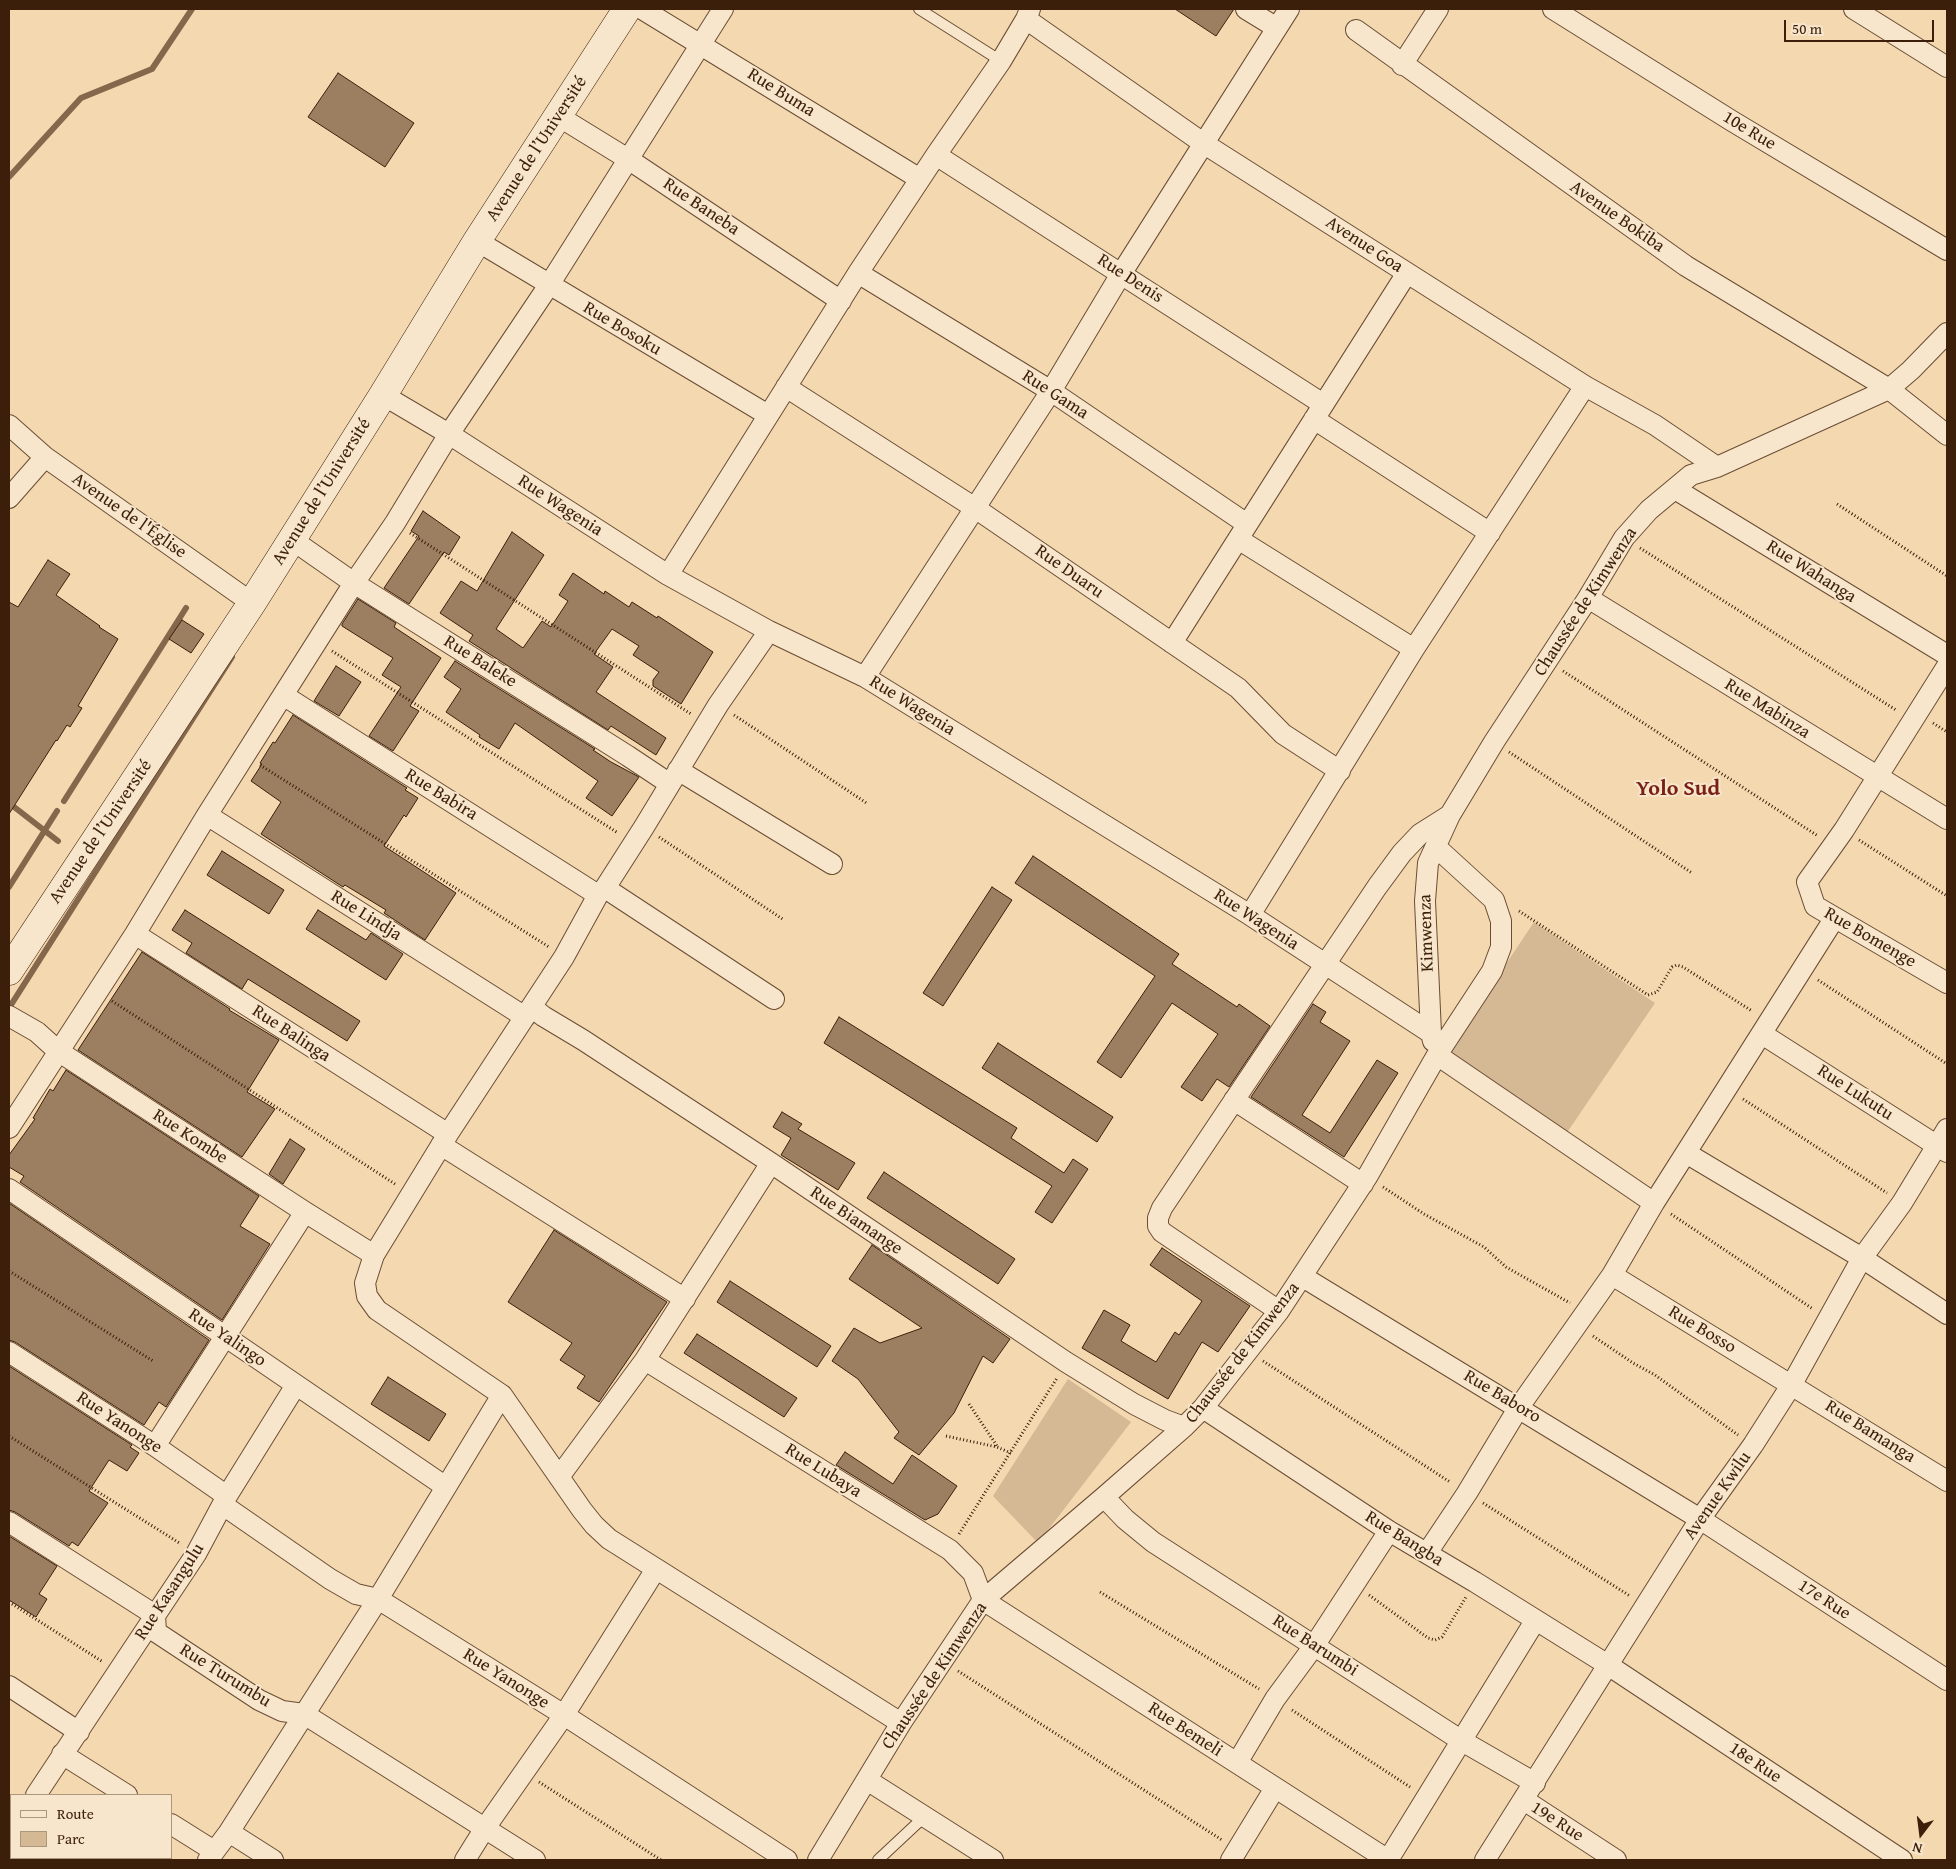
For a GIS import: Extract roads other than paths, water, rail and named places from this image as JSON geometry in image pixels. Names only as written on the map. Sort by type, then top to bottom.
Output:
[{"type":"main road","name":"Avenue de l’Université","points":[[9,971],[252,603],[477,241],[627,9]]},
{"type":"street","name":"Rue Buma","points":[[642,9],[920,179]]},
{"type":"street","points":[[9,1128],[135,934],[207,815],[354,583],[395,523],[449,434],[549,285],[723,9]]},
{"type":"street","points":[[1246,9],[1277,28]]},
{"type":"street","points":[[865,677],[1051,391],[1121,274],[1289,9]]},
{"type":"street","points":[[1402,65],[1438,9]]},
{"type":"street","name":"10e Rue","points":[[1553,9],[1732,121],[1947,250]]},
{"type":"street","points":[[1854,9],[1947,67]]},
{"type":"street","points":[[668,575],[858,272],[1000,62],[1028,14]]},
{"type":"street","name":"Avenue Goa","points":[[1028,14],[1204,143],[1585,386],[1654,425],[1717,467]]},
{"type":"street","name":"Avenue Bokiba","points":[[1356,30],[1402,65],[1686,266],[1889,389],[1947,435]]},
{"type":"street","name":"Rue Baneba","points":[[558,116],[628,158],[841,301]]},
{"type":"street","name":"Rue Denis","points":[[936,155],[1121,274],[1490,533]]},
{"type":"street","name":"Rue Bosoku","points":[[477,241],[768,415]]},
{"type":"street","name":"Rue Gama","points":[[858,272],[1051,391],[1242,532],[1414,650]]},
{"type":"street","points":[[1172,643],[1408,273]]},
{"type":"street","name":"Chaussée de Kimwenza","points":[[1450,815],[1494,742],[1588,598],[1624,538],[1649,510],[1691,475],[1717,467],[1889,389],[1925,357],[1947,333]]},
{"type":"street","points":[[1250,915],[1414,650],[1585,386]]},
{"type":"street","name":"Rue Duaru","points":[[786,387],[975,508],[1238,688],[1283,734],[1340,771]]},
{"type":"street","name":"Rue Wagenia","points":[[383,395],[449,434],[668,575],[768,631],[865,677],[1250,915],[1431,1033]]},
{"type":"street","name":"Avenue de l'Église","points":[[9,425],[45,457],[252,603]]},
{"type":"street","points":[[9,498],[45,457]]},
{"type":"street","name":"Rue Wahanga","points":[[1675,489],[1947,655]]},
{"type":"street","name":"Rue Baleke","points":[[291,539],[354,583],[628,756],[674,777],[832,864]]},
{"type":"street","name":"Rue Mabinza","points":[[1588,598],[1947,819]]},
{"type":"street","points":[[768,631],[718,705],[638,835],[601,891],[564,957],[444,1140],[374,1255],[365,1283],[367,1296],[378,1310],[502,1395],[594,1525],[609,1539],[901,1723]]},
{"type":"street","points":[[1876,777],[1947,666]]},
{"type":"street","name":"Rue Babira","points":[[283,695],[774,999]]},
{"type":"street","name":"Rue Bomenge","points":[[1876,777],[1838,838],[1807,882],[1815,906],[1947,983]]},
{"type":"street","name":"Rue Lindja","points":[[207,815],[528,1012]]},
{"type":"street","points":[[1279,1311],[1162,1232],[1158,1226],[1158,1218],[1162,1208],[1377,887],[1402,853],[1420,834],[1450,815]]},
{"type":"street","name":"Kimwenza","points":[[1437,1055],[1431,1033],[1425,900],[1428,863],[1450,815]]},
{"type":"street","name":"Chaussée de Kimwenza","points":[[818,1860],[901,1723],[983,1600],[1104,1497],[1203,1408],[1279,1311],[1365,1181],[1437,1055],[1492,970],[1501,947],[1501,921],[1494,900],[1436,847]]},
{"type":"street","points":[[1427,1553],[1467,1493],[1519,1408],[1612,1275],[1654,1203],[1834,918]]},
{"type":"street","name":"Rue Balinga","points":[[135,934],[685,1299]]},
{"type":"street","name":"Rue Biamange","points":[[528,1012],[543,1016],[583,1040],[1066,1362],[1134,1404],[1165,1420],[1184,1427]]},
{"type":"street","name":"Rue Kombe","points":[[9,1016],[36,1032],[58,1051],[374,1255]]},
{"type":"street","name":"Rue Lukutu","points":[[1766,1028],[1944,1142]]},
{"type":"street","points":[[1437,1055],[1654,1203]]},
{"type":"street","points":[[1234,1100],[1365,1181]]},
{"type":"street","name":"Avenue Kwilu","points":[[1485,1860],[1700,1519],[1753,1446],[1792,1384],[1862,1258],[1944,1142]]},
{"type":"street","points":[[1686,1153],[1862,1258],[1947,1314]]},
{"type":"street","points":[[559,1477],[645,1360],[771,1164]]},
{"type":"street","name":"Rue Yalingo","points":[[9,1189],[446,1487]]},
{"type":"street","points":[[155,1446],[305,1212]]},
{"type":"street","name":"Rue Bosso","points":[[1612,1275],[1792,1384]]},
{"type":"street","name":"Rue Baboro","points":[[1303,1277],[1700,1519]]},
{"type":"street","name":"Rue Yanonge","points":[[9,1352],[155,1446],[225,1501],[339,1584],[356,1594],[378,1599],[564,1715],[787,1860]]},
{"type":"street","name":"Rue Lubaya","points":[[645,1360],[950,1550],[973,1573],[983,1600]]},
{"type":"street","name":"Rue Bamanga","points":[[1792,1384],[1947,1480]]},
{"type":"street","name":"Rue Kasangulu","points":[[37,1794],[196,1554],[225,1501],[296,1385]]},
{"type":"street","points":[[172,1825],[211,1855],[228,1832],[378,1599],[502,1395]]},
{"type":"street","name":"Rue Bangba","points":[[1203,1408],[1389,1531],[1608,1665]]},
{"type":"street","name":"Rue Barumbi","points":[[1104,1497],[1125,1519],[1152,1542],[1462,1741],[1535,1783]]},
{"type":"street","name":"17e Rue","points":[[1700,1519],[1947,1680]]},
{"type":"street","points":[[9,1522],[156,1615]]},
{"type":"street","points":[[1237,1763],[1275,1699],[1314,1646],[1389,1531]]},
{"type":"street","points":[[465,1860],[485,1828],[564,1715],[656,1569]]},
{"type":"street","name":"Rue Bemeli","points":[[983,1600],[1388,1860]]},
{"type":"street","name":"Rue Turumbu","points":[[156,1615],[156,1632],[259,1700],[282,1711],[304,1714],[535,1860]]},
{"type":"street","points":[[1388,1860],[1534,1621]]},
{"type":"street","name":"18e Rue","points":[[1608,1665],[1902,1860]]},
{"type":"street","points":[[9,1686],[79,1732]]},
{"type":"street","points":[[62,1754],[125,1794]]},
{"type":"street","points":[[868,1780],[993,1860]]},
{"type":"street","points":[[1234,1855],[1275,1788]]},
{"type":"street","name":"19e Rue","points":[[1524,1800],[1616,1860]]},
{"type":"street","points":[[228,1832],[273,1860]]},
{"type":"lane","points":[[919,9],[1000,62]]},
{"type":"lane","points":[[878,1860],[924,1816]]},
{"type":"waterway","points":[[9,177],[81,98],[152,69],[192,9]]},
{"type":"waterway","points":[[64,801],[186,608]]},
{"type":"waterway","points":[[9,1008],[232,657]]},
{"type":"waterway","points":[[9,803],[58,841]]},
{"type":"waterway","points":[[9,887],[57,811]]},
{"type":"district","name":"Yolo Sud","points":[[1678,789]]}]
